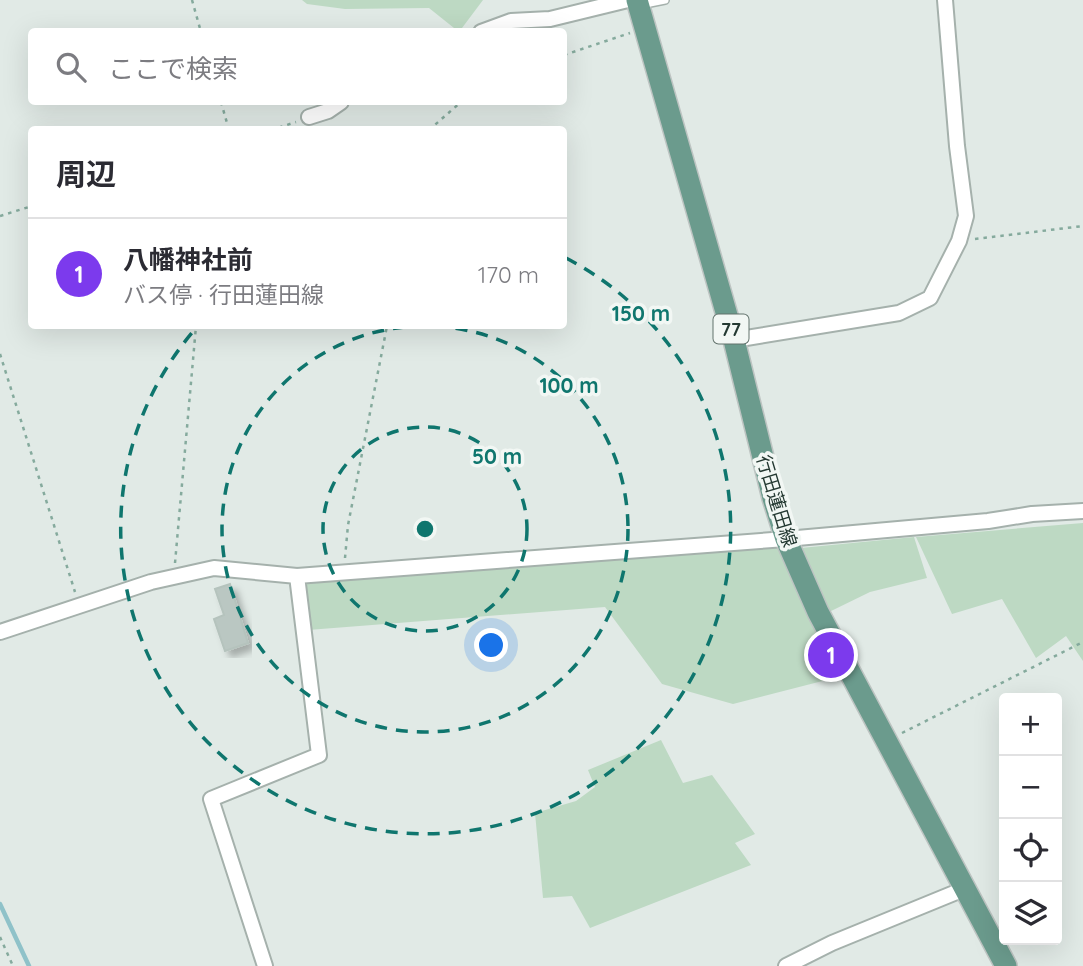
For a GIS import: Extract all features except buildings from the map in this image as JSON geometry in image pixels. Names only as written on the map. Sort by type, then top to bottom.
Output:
[{"type":"main road","name":"行田蓮田線","points":[[635,2],[645,28],[734,340],[773,498],[786,539],[818,612],[1006,966]]},
{"type":"street","points":[[734,340],[900,313],[930,298],[959,241],[966,216],[957,146],[945,0]]},
{"type":"street","points":[[492,28],[511,21],[550,19],[635,2]]},
{"type":"street","points":[[309,117],[337,105]]},
{"type":"street","points":[[0,632],[175,575],[214,568],[297,576],[786,539],[1083,511]]},
{"type":"street","points":[[265,966],[211,799],[319,755],[297,576]]},
{"type":"street","points":[[786,966],[832,943],[964,889]]},
{"type":"lane","points":[[635,2],[665,0]]},
{"type":"path","points":[[192,0],[200,28]]},
{"type":"path","points":[[567,54],[645,28]]},
{"type":"path","points":[[222,105],[228,126]]},
{"type":"path","points":[[434,126],[458,105]]},
{"type":"path","points":[[283,126],[309,117]]},
{"type":"path","points":[[0,216],[28,207]]},
{"type":"path","points":[[959,241],[1083,226]]},
{"type":"path","points":[[175,575],[196,329]]},
{"type":"path","points":[[344,572],[348,525],[386,329]]},
{"type":"path","points":[[0,354],[80,606]]},
{"type":"path","points":[[886,741],[1083,642]]},
{"type":"path","points":[[0,937],[13,966]]},
{"type":"green space","points":[[302,0],[483,0],[462,28],[454,28],[429,8],[345,9],[307,4]]},
{"type":"green space","points":[[1083,523],[1083,661],[1066,636],[1036,658],[1002,599],[952,614],[916,537]]},
{"type":"green space","points":[[914,537],[927,578],[870,592],[829,612],[801,548]]},
{"type":"green space","points":[[779,547],[838,677],[733,704],[662,684],[605,607],[308,630],[305,581]]},
{"type":"green space","points":[[661,740],[683,783],[712,775],[755,834],[735,843],[751,865],[590,928],[572,896],[543,898],[535,813],[576,801],[595,787],[588,770]]},
{"type":"waterway","points":[[0,904],[29,966]]},
{"type":"place","name":"八幡神社前","points":[[831,655]]}]
